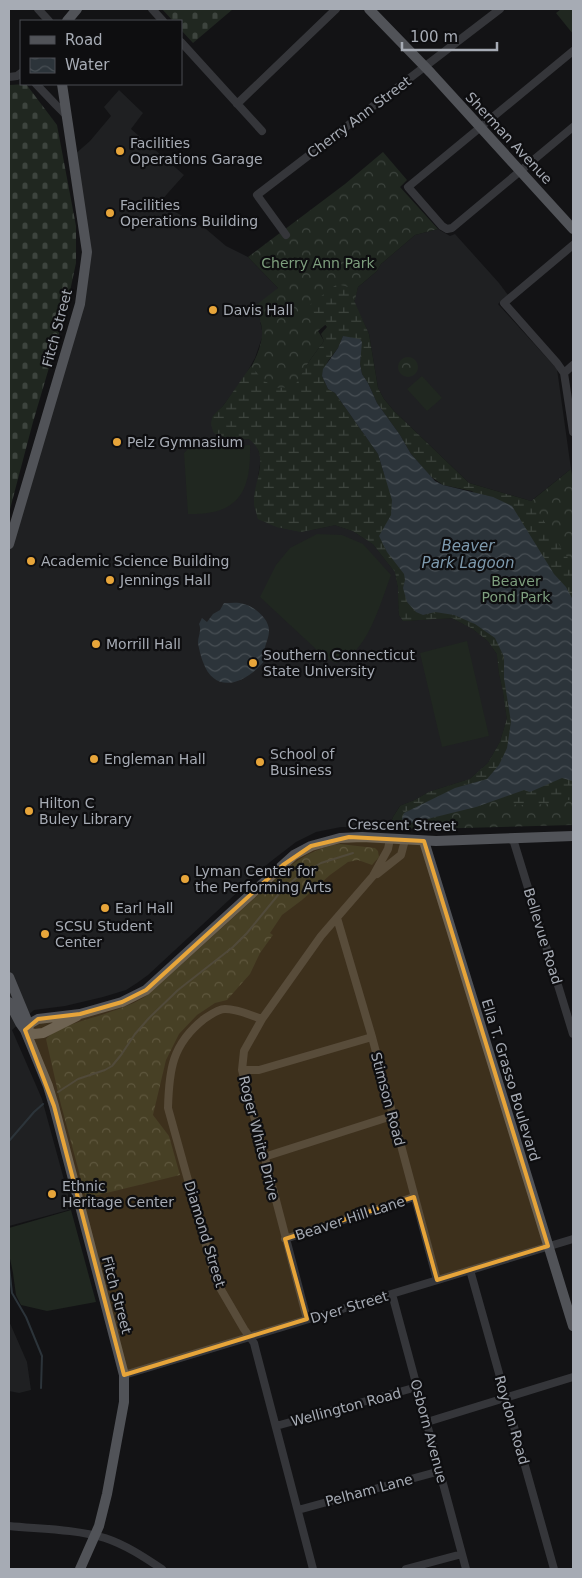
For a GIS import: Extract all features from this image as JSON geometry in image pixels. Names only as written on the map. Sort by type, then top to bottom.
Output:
[{"type":"main road","points":[[68,20],[78,9]]},
{"type":"main road","name":"Sherman Avenue","points":[[370,9],[573,229]]},
{"type":"main road","name":"Fitch Street","points":[[9,544],[80,304],[87,252],[62,85]]},
{"type":"main road","name":"Crescent Street","points":[[80,1014],[68,1022],[43,1033],[34,1034],[25,1030],[38,1019],[80,1014],[122,1002],[146,990],[283,864],[302,850],[318,843],[340,838],[362,837],[424,841],[573,836]]},
{"type":"main road","name":"Ella T. Grasso Boulevard","points":[[424,841],[573,1326]]},
{"type":"main road","name":"Fitch Street","points":[[9,977],[26,1018],[25,1030]]},
{"type":"main road","name":"Fitch Street","points":[[9,1002],[25,1030],[48,1086],[124,1375],[124,1402],[102,1518],[80,1569]]},
{"type":"street","points":[[38,9],[48,20]]},
{"type":"street","points":[[152,9],[162,20]]},
{"type":"street","points":[[237,104],[336,9]]},
{"type":"street","name":"Cherry Ann Street","points":[[286,235],[257,195],[500,9]]},
{"type":"street","points":[[182,43],[262,131]]},
{"type":"street","points":[[573,51],[408,187],[447,229],[452,228],[573,127]]},
{"type":"street","points":[[37,85],[66,115]]},
{"type":"street","points":[[573,245],[504,303],[564,372],[573,432]]},
{"type":"street","points":[[564,372],[573,365]]},
{"type":"street","name":"Roger White Drive","points":[[307,1320],[242,1070],[244,1051],[262,1019],[321,936],[373,876],[388,849],[390,839]]},
{"type":"street","name":"Bellevue Road","points":[[513,839],[573,1034]]},
{"type":"street","name":"Roger White Drive","points":[[373,876],[398,858],[403,850],[405,840]]},
{"type":"street","name":"Stimson Road","points":[[337,918],[372,1037],[437,1280]]},
{"type":"street","name":"Diamond Street","points":[[262,1019],[236,1010],[222,1009],[196,1025],[178,1050],[172,1065],[169,1081],[168,1108],[216,1281],[254,1343],[313,1569]]},
{"type":"street","points":[[242,1070],[259,1070],[372,1037]]},
{"type":"street","points":[[264,1157],[392,1116]]},
{"type":"street","name":"Beaver Hill Lane","points":[[286,1239],[414,1197]]},
{"type":"street","name":"Dyer Street","points":[[124,1375],[573,1239]]},
{"type":"street","name":"Roydon Road","points":[[470,1270],[554,1569]]},
{"type":"street","name":"Osborn Avenue","points":[[392,1294],[466,1569]]},
{"type":"street","points":[[427,1422],[573,1377]]},
{"type":"street","name":"Wellington Road","points":[[276,1426],[417,1387]]},
{"type":"street","name":"Pelham Lane","points":[[298,1510],[440,1471]]},
{"type":"street","points":[[9,1526],[104,1538],[131,1550],[162,1569]]},
{"type":"street","points":[[406,1569],[462,1554]]},
{"type":"highlighted area","points":[[349,837],[424,841],[548,1246],[437,1280],[414,1197],[285,1239],[307,1319],[124,1375],[54,1106],[25,1030],[38,1019],[80,1014],[122,1002],[146,990],[283,865],[311,846]]},
{"type":"shaded area","name":"Southern Connecticut State University","points":[[119,90],[143,113],[131,129],[184,175],[159,203],[206,229],[226,246],[248,257],[278,288],[259,315],[263,335],[255,358],[245,376],[223,406],[213,416],[236,440],[249,439],[256,444],[261,458],[254,503],[301,532],[335,525],[353,531],[373,544],[395,572],[398,587],[399,615],[403,621],[452,618],[473,629],[488,641],[497,654],[507,719],[500,742],[488,763],[470,779],[429,792],[400,806],[389,828],[341,827],[316,832],[296,842],[270,862],[137,983],[126,990],[103,997],[65,1006],[34,1010],[12,1030],[42,1099],[72,1209],[9,1226],[9,546],[80,304],[87,252],[74,155],[90,141],[111,116],[104,107]]},
{"type":"shaded area","points":[[438,229],[450,236],[455,234],[499,283],[508,295],[498,304],[557,369],[571,469],[531,501],[469,483],[394,411],[378,388],[369,334],[354,302],[358,287],[415,235]]},
{"type":"shaded area","points":[[9,1321],[27,1362],[31,1390],[19,1393],[9,1391]]},
{"type":"green space","points":[[162,9],[233,9],[193,43],[182,31],[182,20],[172,20]]},
{"type":"green space","points":[[561,9],[573,9],[573,34],[556,13]]},
{"type":"green space","points":[[9,85],[27,85],[57,125],[76,226],[76,263],[66,310],[9,513]]},
{"type":"green space","name":"Beaver Pond Park","points":[[383,152],[407,180],[400,187],[438,229],[415,235],[358,287],[355,300],[318,331],[324,341],[301,376],[458,560],[571,469],[573,481],[573,825],[426,829],[389,828],[400,806],[429,792],[470,779],[488,763],[500,742],[507,719],[497,654],[488,641],[473,629],[452,618],[403,621],[399,615],[398,587],[395,572],[373,544],[353,531],[335,525],[301,532],[277,527],[258,519],[254,495],[260,461],[256,446],[249,439],[227,438],[214,433],[213,416],[237,389],[253,363],[260,345],[262,332],[255,306],[278,288],[248,257],[345,184]]},
{"type":"green space","points":[[337,284],[348,287],[369,334],[378,388],[394,411],[469,483],[531,501],[573,566],[573,600],[566,587],[554,574],[472,491],[443,485],[430,476],[411,454],[377,403],[362,374],[360,364],[361,347],[343,336],[338,348],[328,361],[322,376],[328,389],[335,393],[378,454],[392,500],[391,515],[379,537],[387,552],[404,574],[403,588],[423,615],[447,614],[469,621],[495,638],[502,653],[510,734],[504,756],[498,766],[483,779],[442,793],[404,813],[400,806],[429,792],[470,779],[488,763],[500,742],[507,719],[497,654],[488,641],[473,629],[452,618],[403,621],[399,615],[398,587],[395,572],[373,544],[353,531],[335,525],[301,532],[277,527],[258,519],[254,495],[260,461],[256,446],[249,439],[231,439],[214,433],[211,424],[213,416],[223,406],[251,366],[263,380],[276,388],[294,387],[324,341],[321,334],[327,327],[307,307]]},
{"type":"green space","points":[[408,357],[415,360],[418,367],[415,374],[408,377],[401,374],[398,367],[401,360]]},
{"type":"green space","points":[[422,376],[442,398],[427,411],[407,389]]},
{"type":"green space","points":[[250,445],[248,476],[238,498],[230,505],[219,510],[188,514],[184,453],[189,448]]},
{"type":"green space","points":[[317,534],[342,535],[363,544],[391,575],[364,639],[347,658],[336,663],[326,658],[260,597],[276,565],[290,548]]},
{"type":"green space","points":[[467,641],[489,736],[442,747],[420,653]]},
{"type":"green space","points":[[562,778],[573,781],[573,799],[555,803],[523,805],[503,803],[495,800]]},
{"type":"green space","points":[[340,844],[375,848],[378,851],[379,857],[372,865],[358,860],[348,862],[282,915],[270,933],[273,935],[260,953],[250,974],[227,1000],[215,1003],[197,1015],[179,1034],[166,1060],[153,1115],[169,1136],[180,1175],[86,1198],[60,1101],[46,1039],[58,1030],[123,1007],[149,994],[289,867],[313,852]]},
{"type":"green space","points":[[71,1210],[96,1302],[47,1311],[21,1305],[16,1295],[9,1254],[9,1228]]},
{"type":"water","name":"Beaver Park Lagoon","points":[[343,336],[360,339],[362,342],[360,364],[362,374],[377,403],[411,454],[435,481],[443,485],[493,497],[512,506],[554,574],[566,587],[573,600],[573,781],[562,778],[530,792],[524,790],[476,807],[407,824],[402,819],[404,813],[455,788],[487,779],[499,765],[507,748],[511,722],[504,678],[504,657],[495,638],[475,624],[454,615],[435,612],[423,615],[416,612],[407,602],[403,588],[404,574],[387,552],[379,536],[391,515],[392,500],[378,454],[335,393],[328,389],[322,376],[323,369],[338,348]]},
{"type":"water","points":[[224,603],[242,603],[253,608],[264,618],[269,627],[269,632],[265,651],[266,659],[259,667],[242,679],[224,683],[216,680],[209,673],[202,660],[198,643],[199,624],[202,618],[207,622],[213,614],[220,610]]},
{"type":"waterway","points":[[58,1092],[78,1079],[112,1066],[149,1018],[178,990],[233,947],[283,889],[300,875],[321,863],[353,853]]},
{"type":"waterway","points":[[9,1141],[43,1104]]},
{"type":"waterway","points":[[9,1267],[12,1293],[26,1317],[42,1356],[41,1388]]},
{"type":"place","name":"Facilities Operations Garage","points":[[120,151]]},
{"type":"place","name":"Facilities Operations Building","points":[[110,213]]},
{"type":"place","name":"Davis Hall","points":[[213,310]]},
{"type":"place","name":"Pelz Gymnasium","points":[[117,442]]},
{"type":"place","name":"Academic Science Building","points":[[31,561]]},
{"type":"place","name":"Jennings Hall","points":[[110,580]]},
{"type":"place","name":"Morrill Hall","points":[[96,644]]},
{"type":"place","name":"Southern Connecticut State University","points":[[253,663]]},
{"type":"place","name":"Engleman Hall","points":[[94,759]]},
{"type":"place","name":"School of Business","points":[[260,762]]},
{"type":"place","name":"Hilton C Buley Library","points":[[29,811]]},
{"type":"place","name":"Lyman Center for the Performing Arts","points":[[185,879]]},
{"type":"place","name":"Earl Hall","points":[[105,908]]},
{"type":"place","name":"SCSU Student Center","points":[[45,934]]},
{"type":"place","name":"Ethnic Heritage Center","points":[[52,1194]]},
{"type":"park label","name":"Cherry Ann Park","points":[[318,263]]}]
